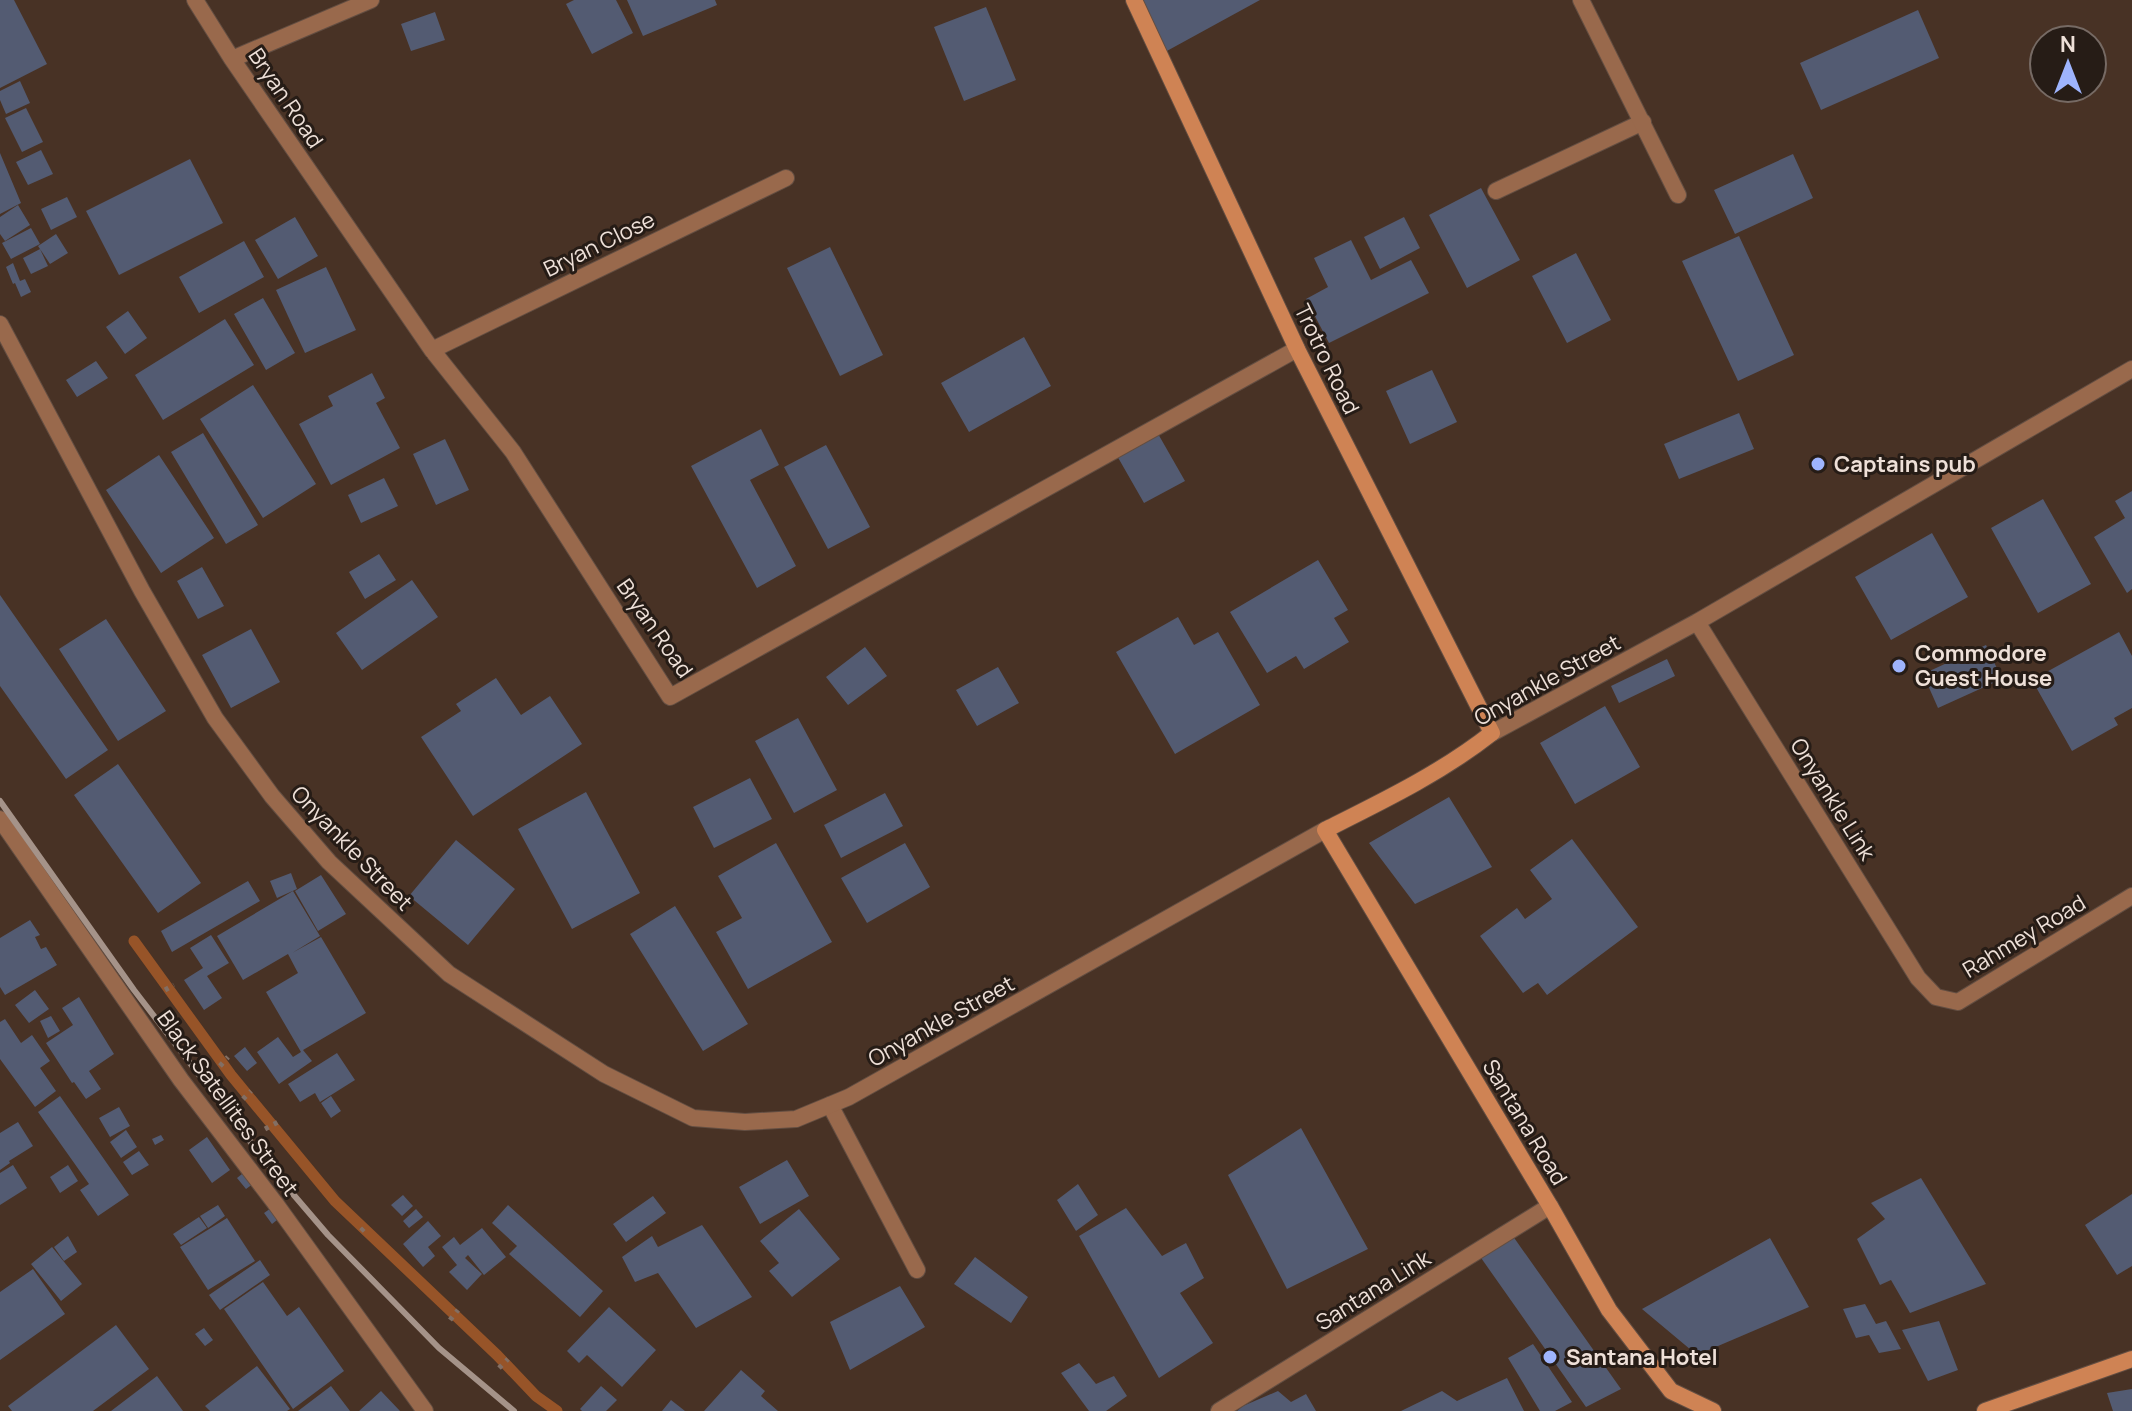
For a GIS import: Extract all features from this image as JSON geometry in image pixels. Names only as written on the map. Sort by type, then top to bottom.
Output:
[{"type":"street","name":"Bryan Road","points":[[195,0],[232,59],[432,350],[513,452],[670,697],[1297,349]]},
{"type":"street","points":[[232,59],[371,0]]},
{"type":"street","name":"Trotro Road","points":[[1134,0],[1297,349],[1492,733]]},
{"type":"street","points":[[1581,0],[1678,195]]},
{"type":"street","points":[[1496,191],[1643,122]]},
{"type":"street","name":"Bryan Close","points":[[432,350],[786,178]]},
{"type":"street","name":"Onyankle Street","points":[[0,324],[142,591],[215,718],[272,796],[340,872],[449,974],[604,1074],[693,1118],[745,1122],[796,1119],[849,1097],[1325,830],[1405,790],[1463,756],[1492,733],[1697,622],[2132,369]]},
{"type":"street","name":"Onyankle Link","points":[[1697,622],[1918,978],[1936,997]]},
{"type":"street","name":"Black Satellites Street","points":[[0,819],[181,1080],[275,1203],[425,1411]]},
{"type":"street","name":"Santana Road","points":[[1325,830],[1609,1310],[1671,1391],[1713,1411]]},
{"type":"street","name":"Rahmey Road","points":[[1936,997],[1958,1002],[2132,896]]},
{"type":"street","points":[[830,1105],[917,1270]]},
{"type":"street","name":"Santana Link","points":[[1219,1411],[1550,1206]]},
{"type":"street","points":[[1985,1411],[2132,1359]]},
{"type":"path","points":[[165,990],[174,985]]},
{"type":"path","points":[[220,1066],[228,1057]]},
{"type":"path","points":[[243,1099],[251,1091]]},
{"type":"path","points":[[265,1129],[278,1122]]},
{"type":"path","points":[[361,1231],[368,1224]]},
{"type":"path","points":[[450,1320],[458,1310]]},
{"type":"path","points":[[499,1368],[508,1359]]},
{"type":"building","points":[[0,0],[14,0],[47,64],[0,88]]},
{"type":"building","points":[[574,0],[616,0],[633,33],[592,54],[566,4]]},
{"type":"building","points":[[627,0],[715,0],[717,5],[643,36]]},
{"type":"building","points":[[1140,0],[1260,0],[1165,52]]},
{"type":"building","points":[[986,7],[1016,80],[964,101],[934,27]]},
{"type":"building","points":[[1918,10],[1939,58],[1821,110],[1800,63]]},
{"type":"building","points":[[435,12],[445,40],[411,51],[401,24]]},
{"type":"building","points":[[20,81],[30,103],[6,114],[0,91]]},
{"type":"building","points":[[26,108],[43,142],[22,152],[5,118]]},
{"type":"building","points":[[41,150],[53,174],[28,185],[16,162]]},
{"type":"building","points":[[0,153],[21,203],[0,214]]},
{"type":"building","points":[[1793,154],[1813,198],[1735,234],[1714,190]]},
{"type":"building","points":[[190,159],[223,223],[119,275],[86,211]]},
{"type":"building","points":[[1481,188],[1520,260],[1467,288],[1429,215]]},
{"type":"building","points":[[67,197],[77,217],[51,230],[41,209]]},
{"type":"building","points":[[18,205],[30,225],[5,241],[0,234],[0,217]]},
{"type":"building","points":[[295,217],[318,256],[278,279],[255,240]]},
{"type":"building","points":[[1404,217],[1420,248],[1380,269],[1364,237]]},
{"type":"building","points":[[31,228],[40,244],[11,259],[2,243]]},
{"type":"building","points":[[56,234],[68,253],[50,264],[38,246]]},
{"type":"building","points":[[1739,236],[1794,355],[1738,381],[1682,261]]},
{"type":"building","points":[[1351,240],[1371,280],[1411,260],[1429,293],[1329,343],[1306,299],[1328,287],[1314,258]]},
{"type":"building","points":[[244,241],[264,277],[199,313],[179,277]]},
{"type":"building","points":[[830,247],[883,355],[840,376],[787,268]]},
{"type":"building","points":[[40,249],[48,266],[31,274],[23,258]]},
{"type":"building","points":[[1576,253],[1611,320],[1567,343],[1532,276]]},
{"type":"building","points":[[13,263],[20,281],[25,279],[31,292],[21,297],[6,267]]},
{"type":"building","points":[[326,267],[356,330],[305,353],[276,290]]},
{"type":"building","points":[[263,298],[295,353],[266,370],[234,314]]},
{"type":"building","points":[[128,311],[147,338],[125,354],[106,327]]},
{"type":"building","points":[[225,319],[254,365],[163,420],[135,375]]},
{"type":"building","points":[[1024,337],[1051,386],[969,432],[941,383]]},
{"type":"building","points":[[96,361],[108,378],[77,397],[66,380]]},
{"type":"building","points":[[1432,370],[1457,422],[1410,444],[1386,391]]},
{"type":"building","points":[[372,373],[385,398],[376,403],[400,448],[331,485],[299,424],[333,406],[328,396]]},
{"type":"building","points":[[253,385],[316,484],[263,518],[200,419]]},
{"type":"building","points":[[1739,413],[1754,449],[1679,479],[1664,444]]},
{"type":"building","points":[[761,429],[779,465],[750,480],[796,566],[757,588],[691,466]]},
{"type":"building","points":[[1157,432],[1185,481],[1144,503],[1116,454]]},
{"type":"building","points":[[203,433],[258,525],[226,544],[171,452]]},
{"type":"building","points":[[445,439],[469,490],[436,505],[413,454]]},
{"type":"building","points":[[826,445],[870,527],[828,549],[784,467]]},
{"type":"building","points":[[159,455],[214,538],[161,573],[106,490]]},
{"type":"building","points":[[384,478],[398,506],[361,523],[348,495]]},
{"type":"building","points":[[2132,491],[2132,589],[2127,593],[2094,537],[2125,518],[2115,501]]},
{"type":"building","points":[[2043,499],[2091,584],[2038,613],[1991,528]]},
{"type":"building","points":[[1932,533],[1968,597],[1891,640],[1855,577]]},
{"type":"building","points":[[379,554],[396,580],[365,599],[349,572]]},
{"type":"building","points":[[1318,560],[1348,610],[1334,618],[1349,642],[1304,669],[1296,656],[1267,673],[1230,612]]},
{"type":"building","points":[[202,567],[224,606],[198,619],[177,581]]},
{"type":"building","points":[[412,580],[438,617],[362,670],[336,633]]},
{"type":"building","points":[[0,595],[108,750],[66,779],[0,686]]},
{"type":"building","points":[[1178,617],[1194,645],[1218,632],[1260,705],[1175,754],[1116,652]]},
{"type":"building","points":[[106,619],[166,711],[118,741],[59,649]]},
{"type":"building","points":[[251,629],[280,682],[231,708],[202,655]]},
{"type":"building","points":[[2119,632],[2132,656],[2132,708],[2114,718],[2118,725],[2072,751],[2032,680]]},
{"type":"building","points":[[1986,645],[2002,679],[1938,708],[1923,674]]},
{"type":"building","points":[[865,647],[887,676],[848,705],[826,677]]},
{"type":"building","points":[[1667,659],[1675,676],[1619,703],[1611,686]]},
{"type":"building","points":[[998,667],[1019,703],[977,726],[956,690]]},
{"type":"building","points":[[496,678],[521,715],[550,696],[582,744],[473,816],[421,737],[461,711],[456,704]]},
{"type":"building","points":[[1605,706],[1640,767],[1575,804],[1540,743]]},
{"type":"building","points":[[798,718],[837,790],[794,813],[755,741]]},
{"type":"building","points":[[118,764],[201,883],[158,913],[74,795]]},
{"type":"building","points":[[750,778],[772,819],[714,848],[693,807]]},
{"type":"building","points":[[586,792],[640,893],[572,929],[518,829]]},
{"type":"building","points":[[885,793],[903,826],[841,858],[824,825]]},
{"type":"building","points":[[1449,797],[1492,867],[1415,904],[1369,843]]},
{"type":"building","points":[[1572,839],[1638,927],[1547,995],[1538,983],[1523,993],[1480,936],[1517,908],[1525,919],[1552,899],[1530,870]]},
{"type":"building","points":[[456,840],[515,889],[468,945],[409,896]]},
{"type":"building","points":[[776,843],[832,942],[748,989],[716,932],[742,918],[718,876]]},
{"type":"building","points":[[905,843],[930,887],[867,923],[841,878]]},
{"type":"building","points":[[291,873],[297,889],[277,898],[270,881]]},
{"type":"building","points":[[321,875],[346,914],[318,931],[295,891]]},
{"type":"building","points":[[248,881],[260,901],[172,952],[161,931]]},
{"type":"building","points":[[293,891],[320,936],[292,953],[321,937],[366,1013],[303,1050],[312,1061],[279,1084],[257,1052],[278,1037],[293,1057],[301,1052],[266,992],[298,973],[288,954],[243,980],[217,936]]},
{"type":"building","points":[[675,906],[748,1024],[703,1051],[630,934]]},
{"type":"building","points":[[30,920],[40,935],[35,937],[41,949],[46,947],[57,965],[5,995],[0,987],[0,938]]},
{"type":"building","points":[[211,935],[229,963],[207,976],[222,998],[204,1010],[184,980],[203,968],[190,948]]},
{"type":"building","points":[[35,990],[49,1009],[29,1023],[15,1005]]},
{"type":"building","points":[[79,997],[114,1054],[89,1071],[101,1089],[86,1099],[46,1043],[73,1025],[62,1008]]},
{"type":"building","points":[[51,1016],[60,1031],[48,1038],[40,1021]]},
{"type":"building","points":[[5,1019],[21,1043],[32,1035],[50,1061],[40,1068],[56,1091],[35,1107],[0,1059],[0,1022]]},
{"type":"building","points":[[245,1047],[257,1063],[247,1071],[234,1056]]},
{"type":"building","points":[[337,1053],[355,1080],[320,1102],[315,1093],[300,1102],[288,1084]]},
{"type":"building","points":[[60,1096],[129,1195],[98,1216],[80,1190],[89,1184],[38,1112]]},
{"type":"building","points":[[331,1096],[341,1111],[331,1118],[321,1103]]},
{"type":"building","points":[[119,1107],[130,1126],[110,1137],[99,1118]]},
{"type":"building","points":[[18,1122],[33,1146],[0,1170],[0,1133]]},
{"type":"building","points":[[1301,1128],[1368,1249],[1287,1289],[1228,1175]]},
{"type":"building","points":[[126,1130],[137,1147],[121,1158],[110,1142]]},
{"type":"building","points":[[161,1135],[164,1140],[155,1145],[152,1139]]},
{"type":"building","points":[[207,1137],[230,1170],[212,1183],[189,1150]]},
{"type":"building","points":[[139,1151],[149,1165],[132,1175],[123,1162]]},
{"type":"building","points":[[787,1160],[809,1196],[760,1224],[739,1187]]},
{"type":"building","points":[[13,1165],[27,1188],[0,1205],[0,1173]]},
{"type":"building","points":[[68,1165],[78,1181],[60,1193],[50,1177]]},
{"type":"building","points":[[247,1170],[257,1181],[246,1189],[237,1178]]},
{"type":"building","points":[[1921,1178],[1986,1284],[1910,1313],[1891,1280],[1880,1285],[1857,1239],[1885,1219],[1871,1203]]},
{"type":"building","points":[[1078,1184],[1098,1215],[1076,1231],[1057,1200]]},
{"type":"building","points":[[2132,1194],[2132,1266],[2117,1275],[2085,1225]]},
{"type":"building","points":[[403,1195],[413,1206],[402,1216],[391,1205]]},
{"type":"building","points":[[653,1196],[666,1213],[626,1242],[613,1224]]},
{"type":"building","points":[[218,1205],[225,1216],[208,1228],[200,1216]]},
{"type":"building","points":[[508,1205],[603,1291],[580,1317],[509,1254],[517,1246],[492,1223]]},
{"type":"building","points":[[274,1206],[282,1216],[272,1224],[264,1213]]},
{"type":"building","points":[[1126,1208],[1162,1256],[1186,1243],[1204,1278],[1180,1293],[1213,1343],[1159,1378],[1079,1236]]},
{"type":"building","points":[[416,1209],[423,1217],[409,1228],[403,1221]]},
{"type":"building","points":[[799,1209],[840,1259],[792,1297],[769,1271],[779,1263],[760,1241]]},
{"type":"building","points":[[199,1217],[207,1228],[181,1245],[173,1234]]},
{"type":"building","points":[[227,1218],[255,1261],[208,1290],[180,1247]]},
{"type":"building","points":[[428,1221],[441,1236],[428,1247],[435,1256],[423,1267],[403,1244]]},
{"type":"building","points":[[702,1225],[752,1297],[696,1328],[658,1273],[635,1282],[622,1257],[652,1236],[658,1247]]},
{"type":"building","points":[[482,1228],[506,1257],[484,1275],[468,1255],[465,1258],[482,1274],[467,1290],[449,1272],[457,1265],[442,1247],[454,1237],[460,1245]]},
{"type":"building","points":[[1510,1232],[1621,1389],[1586,1407],[1479,1255]]},
{"type":"building","points":[[68,1236],[77,1252],[64,1261],[54,1247]]},
{"type":"building","points":[[1770,1238],[1809,1307],[1697,1355],[1642,1309]]},
{"type":"building","points":[[52,1247],[82,1284],[61,1301],[31,1264]]},
{"type":"building","points":[[975,1257],[1028,1297],[1011,1323],[954,1284]]},
{"type":"building","points":[[260,1260],[270,1275],[220,1310],[209,1295]]},
{"type":"building","points":[[33,1269],[65,1314],[0,1360],[0,1292]]},
{"type":"building","points":[[263,1282],[287,1316],[299,1307],[344,1371],[293,1409],[224,1309]]},
{"type":"building","points":[[900,1286],[925,1327],[850,1370],[830,1322]]},
{"type":"building","points":[[1865,1304],[1876,1324],[1886,1321],[1901,1349],[1879,1353],[1869,1335],[1856,1338],[1843,1309]]},
{"type":"building","points":[[609,1307],[656,1350],[622,1387],[587,1355],[579,1363],[567,1351]]},
{"type":"building","points":[[1939,1321],[1958,1370],[1928,1381],[1902,1330]]},
{"type":"building","points":[[116,1325],[149,1369],[93,1411],[12,1411],[8,1406]]},
{"type":"building","points":[[204,1328],[213,1340],[205,1346],[195,1334]]},
{"type":"building","points":[[1533,1344],[1572,1402],[1555,1411],[1540,1411],[1508,1358]]},
{"type":"building","points":[[1079,1363],[1096,1384],[1114,1376],[1127,1396],[1106,1411],[1089,1411],[1061,1373]]},
{"type":"building","points":[[257,1366],[290,1409],[210,1411],[205,1406]]},
{"type":"building","points":[[741,1370],[765,1391],[761,1396],[778,1411],[704,1411]]},
{"type":"building","points":[[157,1376],[183,1411],[111,1411]]},
{"type":"building","points":[[1507,1378],[1524,1411],[1401,1411],[1442,1391],[1457,1401]]},
{"type":"building","points":[[331,1386],[350,1411],[298,1411]]},
{"type":"building","points":[[601,1386],[617,1400],[606,1411],[582,1411],[580,1409]]},
{"type":"building","points":[[2132,1389],[2132,1411],[2113,1411],[2107,1393]]},
{"type":"building","points":[[381,1391],[400,1411],[359,1411]]},
{"type":"building","points":[[1278,1391],[1291,1402],[1306,1394],[1316,1411],[1237,1411],[1243,1406]]},
{"type":"building","points":[[671,1400],[685,1411],[662,1411]]},
{"type":"waterway","points":[[134,941],[231,1075],[335,1201],[536,1396],[557,1411]]},
{"type":"railway","points":[[0,801],[134,990],[269,1166],[328,1235],[439,1348],[514,1411]]},
{"type":"place","name":"Captains pub","points":[[1818,464]]},
{"type":"place","name":"Commodore Guest House","points":[[1899,666]]},
{"type":"place","name":"Santana Hotel","points":[[1550,1357]]}]
